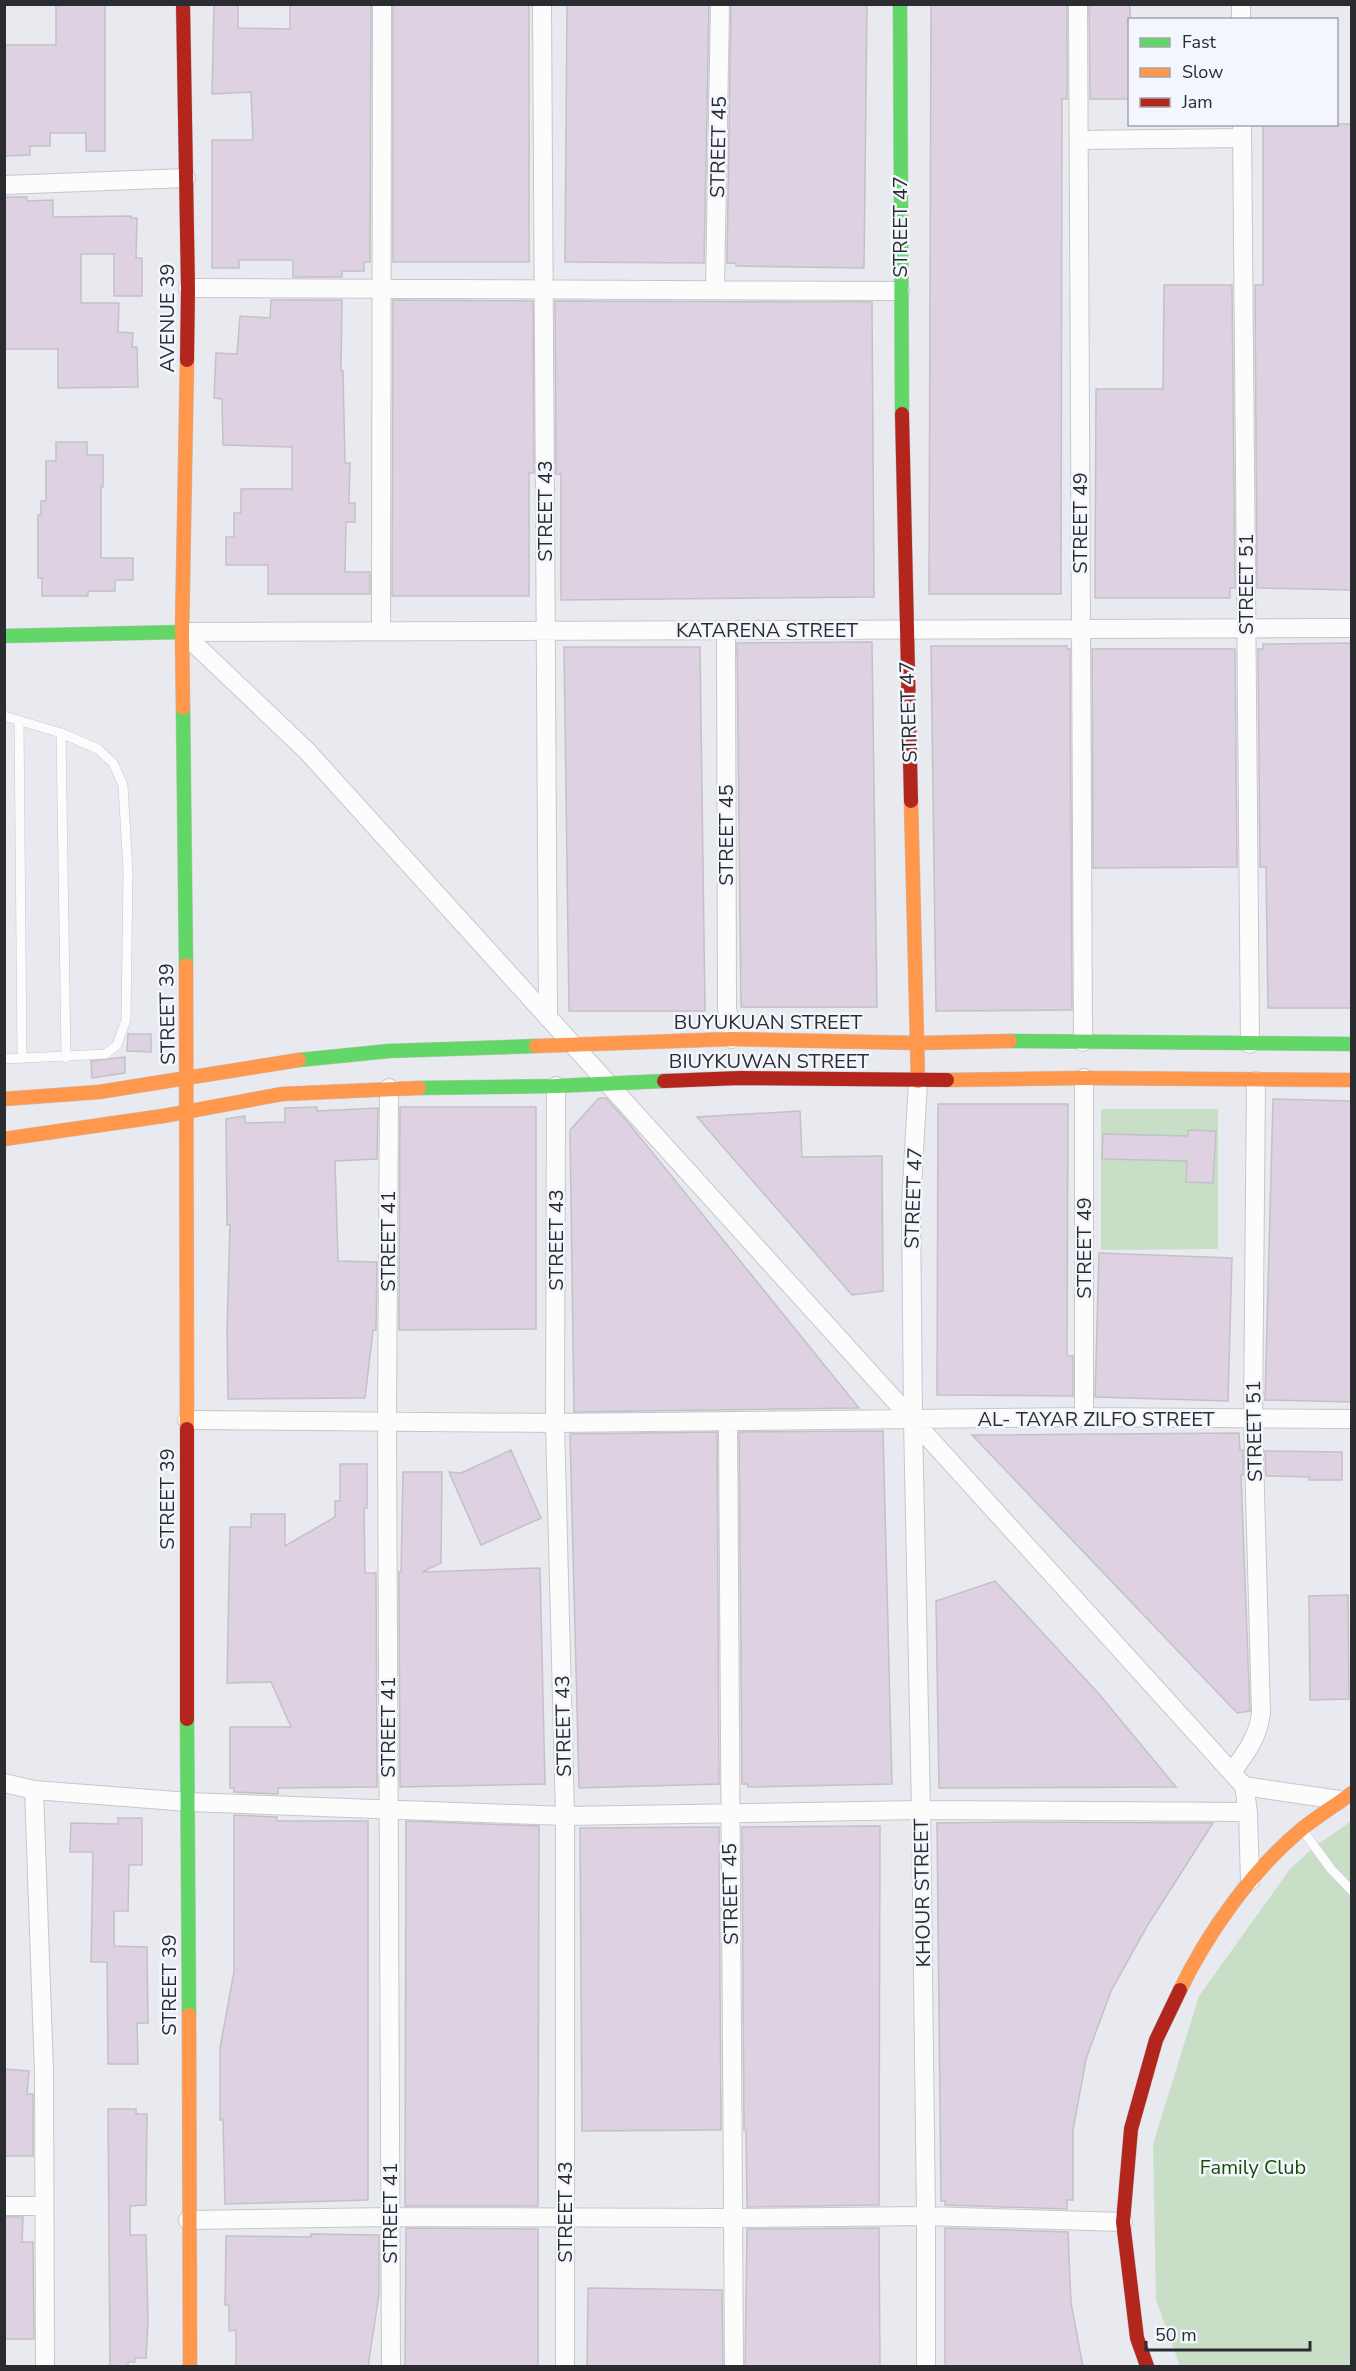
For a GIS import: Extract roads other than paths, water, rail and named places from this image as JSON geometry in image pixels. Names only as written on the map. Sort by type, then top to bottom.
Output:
[{"type":"street","name":"AVENUE 39","points":[[182,632],[188,288],[183,4]]},
{"type":"street","points":[[381,631],[382,4]]},
{"type":"street","name":"STREET 43","points":[[542,4],[548,1018]]},
{"type":"street","name":"STREET 45","points":[[715,290],[720,4]]},
{"type":"street","name":"STREET 47","points":[[900,4],[900,291],[906,630],[918,1043],[911,1204],[913,1420]]},
{"type":"street","name":"STREET 49","points":[[1078,4],[1083,1042]]},
{"type":"street","points":[[1078,140],[1242,131]]},
{"type":"street","name":"STREET 51","points":[[1242,131],[1250,1044]]},
{"type":"street","points":[[4,185],[186,178]]},
{"type":"street","points":[[188,288],[900,291]]},
{"type":"street","name":"KATARENA STREET","points":[[182,632],[1352,628]]},
{"type":"street","name":"STREET 45","points":[[726,630],[727,1008],[732,1039]]},
{"type":"street","points":[[4,636],[182,632],[308,751],[1238,1779],[1248,1812],[1250,1881]]},
{"type":"street","name":"STREET 39","points":[[182,632],[188,1111],[186,1673],[189,1802],[190,2367]]},
{"type":"street","name":"BUYUKUAN STREET","points":[[4,1099],[99,1092],[326,1056],[389,1051],[732,1039],[918,1043],[1352,1044]]},
{"type":"street","name":"BIUYKUWAN STREET","points":[[4,1139],[106,1125],[282,1094],[389,1088],[556,1086],[740,1078],[918,1081],[1084,1078],[1352,1080]]},
{"type":"street","name":"STREET 49","points":[[1084,1078],[1084,1418]]},
{"type":"street","name":"STREET 51","points":[[1238,1779],[1260,1726],[1261,1712],[1253,1419],[1256,1081]]},
{"type":"street","name":"STREET 43","points":[[556,1086],[555,1423],[565,1816],[565,2367]]},
{"type":"street","name":"STREET 41","points":[[389,1088],[387,1421],[391,2367]]},
{"type":"street","name":"AL- TAYAR ZILFO STREET","points":[[186,1420],[555,1423],[1084,1418],[1352,1419]]},
{"type":"street","name":"KHOUR STREET","points":[[913,1420],[921,1810],[926,2367]]},
{"type":"street","name":"STREET 45","points":[[728,1421],[734,2367]]},
{"type":"street","points":[[1238,1779],[1345,1796]]},
{"type":"street","points":[[4,1783],[34,1790],[189,1802],[565,1816],[921,1810],[1248,1812]]},
{"type":"street","points":[[34,1790],[44,2072],[45,2367]]},
{"type":"street","points":[[1147,2367],[1137,2338],[1123,2222],[1131,2129],[1156,2040],[1196,1956],[1250,1881],[1302,1829],[1345,1796]]},
{"type":"street","points":[[4,2206],[44,2206]]},
{"type":"street","points":[[188,2220],[390,2217],[926,2216],[1123,2222]]},
{"type":"lane","points":[[4,716],[61,733],[98,749],[113,764],[123,785],[128,872],[126,1020],[117,1046],[106,1054],[66,1058],[4,1059]]},
{"type":"lane","points":[[19,720],[22,1059]]},
{"type":"lane","points":[[61,733],[66,1058]]},
{"type":"lane","points":[[1302,1829],[1330,1869],[1352,1891]]},
{"type":"park label","name":"Family Club","points":[[1253,2167]]}]
